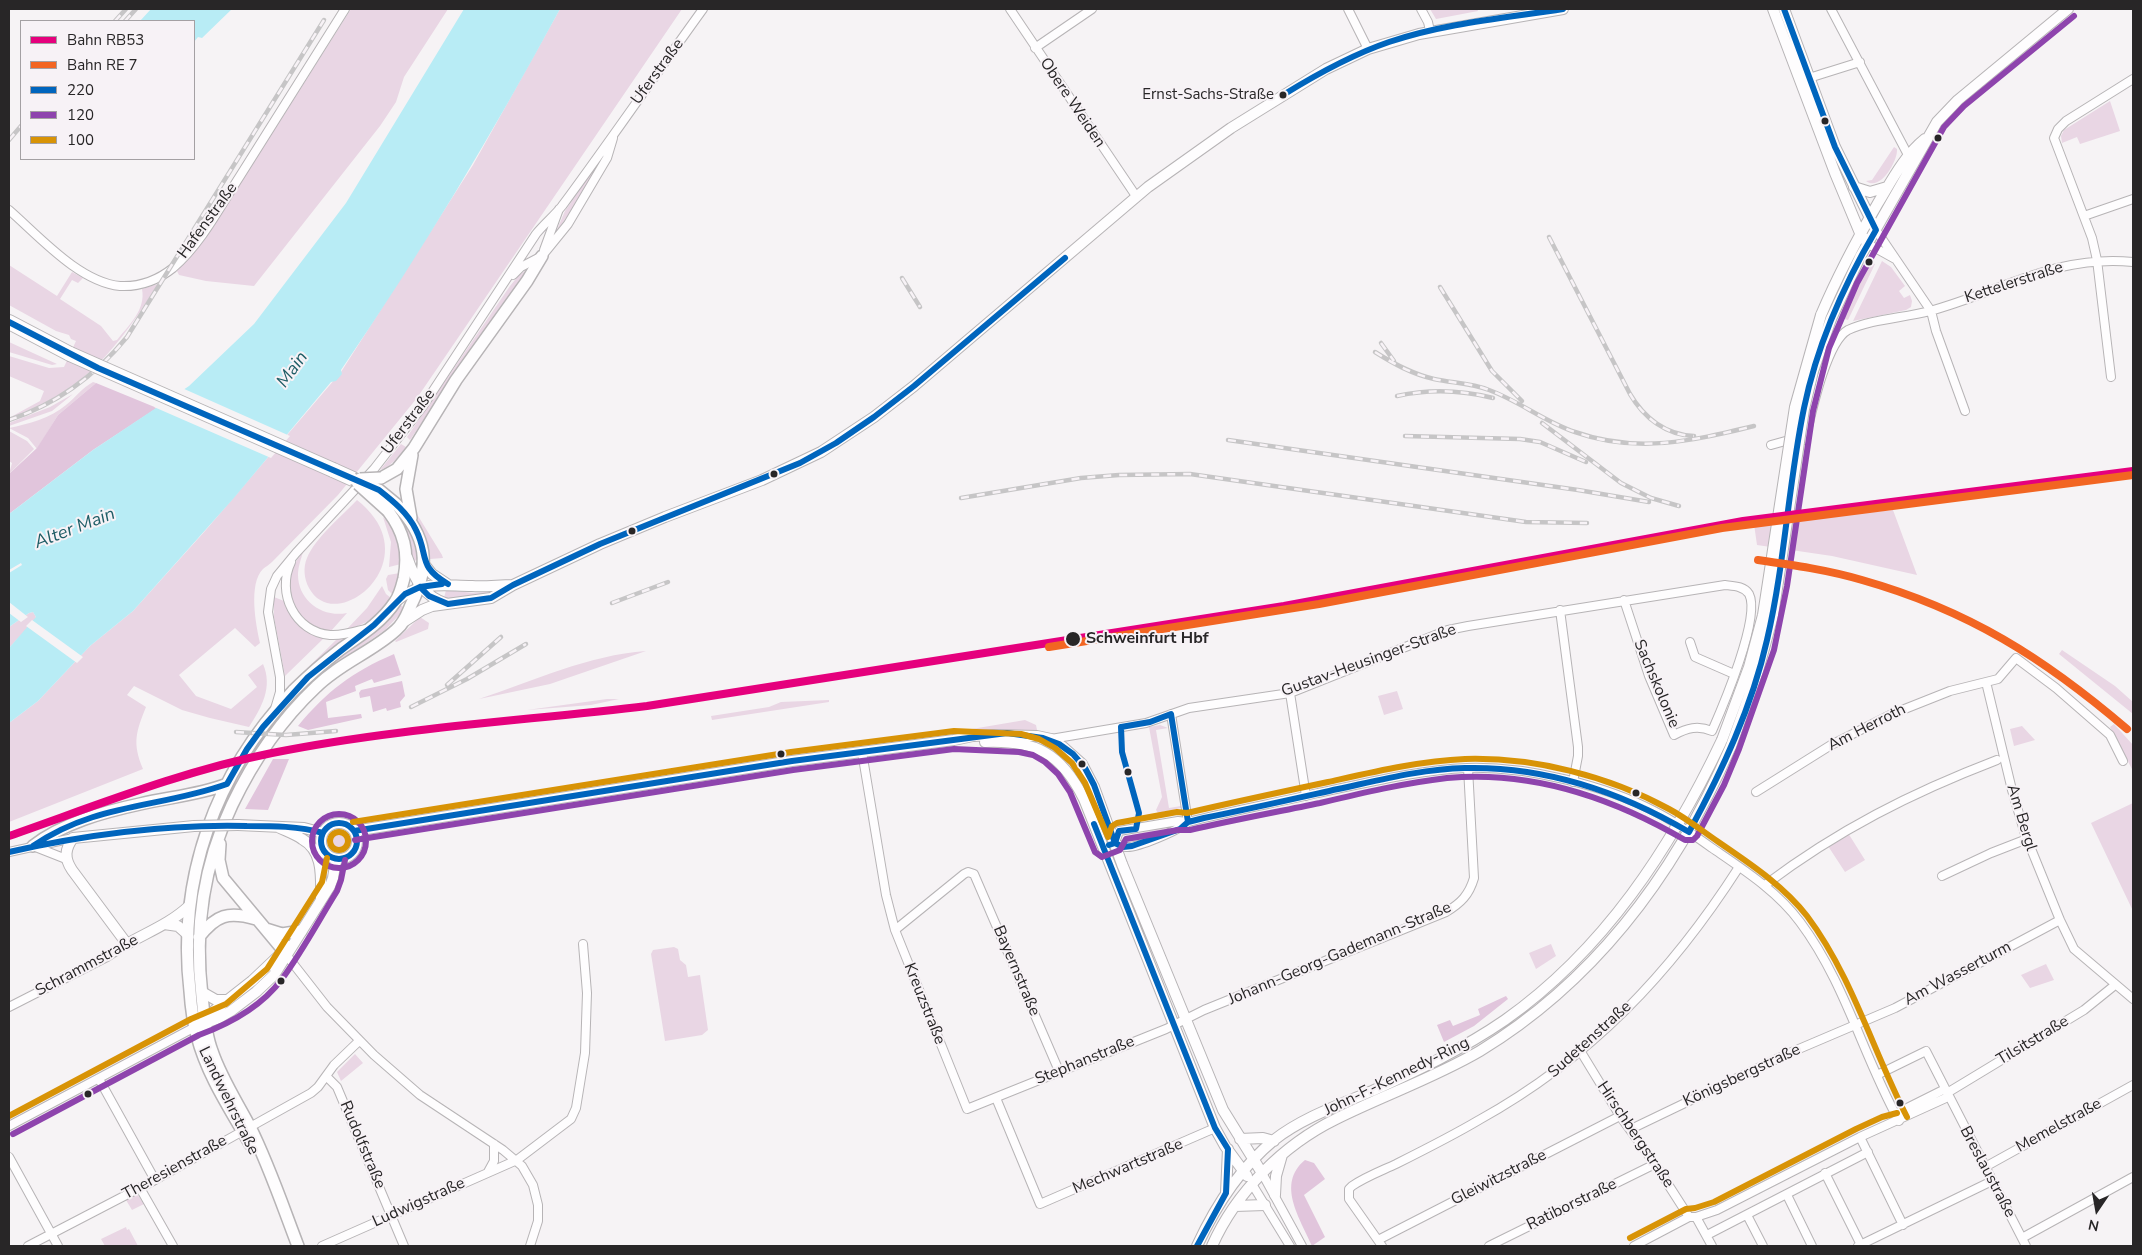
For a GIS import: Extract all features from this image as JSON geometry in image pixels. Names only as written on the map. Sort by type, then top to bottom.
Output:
[{"type":"highway","points":[[9,322],[70,354],[353,479]]},
{"type":"main road","points":[[405,621],[426,608],[491,598],[513,585],[665,516],[785,470],[836,443],[914,386],[1136,196],[1199,150],[1312,76],[1368,49],[1430,31],[1562,9]]},
{"type":"main road","points":[[1773,9],[1828,157],[1860,233],[1868,244]]},
{"type":"main road","points":[[1784,9],[1835,147],[1876,230]]},
{"type":"main road","points":[[1726,743],[1758,671],[1773,615],[1804,409],[1813,371],[1831,319],[1868,244],[1919,157],[1927,137],[1937,122],[1958,100],[2064,12]]},
{"type":"main road","points":[[1726,743],[1763,614],[1795,407],[1821,315],[1839,272],[1887,187],[1908,154],[1927,137]]},
{"type":"main road","points":[[1854,186],[1870,192],[1887,187]]},
{"type":"main road","points":[[353,479],[377,479],[386,476],[401,464],[414,448],[456,380],[490,330],[527,281],[542,256]]},
{"type":"main road","points":[[405,621],[419,587],[424,564],[421,543],[412,522],[406,495],[408,468],[414,448]]},
{"type":"main road","points":[[353,479],[379,490],[392,508],[402,534],[407,557],[419,587],[429,596],[448,604]]},
{"type":"main road","points":[[392,508],[412,522]]},
{"type":"main road","points":[[396,601],[403,582],[407,557]]},
{"type":"main road","points":[[424,564],[432,574],[448,584]]},
{"type":"main road","points":[[275,711],[317,668],[374,626],[396,601],[405,594],[419,587],[448,584],[476,586],[513,585]]},
{"type":"main road","name":"Landwehrstraße","points":[[200,1025],[202,992],[199,937],[208,870],[222,827],[245,780],[279,728],[296,707],[324,679],[388,637],[405,621]]},
{"type":"main road","name":"Landwehrstraße","points":[[275,711],[247,749],[227,784],[210,821],[201,848],[188,906],[188,980],[200,1025],[298,1246]]},
{"type":"main road","points":[[354,831],[781,763],[973,736],[1014,734],[1051,739],[1074,755],[1086,769],[1161,960],[1223,1110],[1262,1173]]},
{"type":"main road","points":[[954,740],[1020,743],[1036,747],[1050,755],[1065,768],[1078,788],[1216,1128],[1228,1150],[1252,1184]]},
{"type":"main road","name":"John-F.-Kennedy-Ring","points":[[1197,1246],[1226,1193],[1253,1161],[1274,1141],[1327,1111],[1446,1056],[1474,1040],[1529,1001],[1580,957],[1626,902],[1690,804],[1726,743]]},
{"type":"main road","name":"John-F.-Kennedy-Ring","points":[[1212,1246],[1227,1216],[1252,1184],[1282,1155],[1334,1120],[1420,1082],[1473,1055],[1540,1009],[1593,960],[1626,924],[1662,876],[1689,832],[1716,781],[1726,743]]},
{"type":"main road","points":[[33,846],[47,835],[108,812],[204,792],[227,784]]},
{"type":"main road","points":[[341,823],[346,824],[354,831],[357,839],[354,852],[346,858],[336,859],[327,854],[322,846],[324,833],[331,826],[341,823]]},
{"type":"main road","points":[[127,944],[72,870],[66,859],[68,845],[73,838],[194,826],[238,825],[304,828],[324,833]]},
{"type":"main road","points":[[222,827],[219,851],[220,870],[230,888],[285,953]]},
{"type":"main road","points":[[278,827],[302,838],[312,847],[317,855],[321,870],[321,900]]},
{"type":"main road","points":[[200,1025],[215,1010],[285,953],[294,943],[333,878],[336,859]]},
{"type":"main road","name":"Schrammstraße","points":[[127,944],[179,915],[188,906]]},
{"type":"main road","points":[[199,937],[214,920],[223,916],[242,915],[256,919]]},
{"type":"main road","points":[[164,924],[178,926],[187,934]]},
{"type":"main road","points":[[265,928],[282,934],[301,931]]},
{"type":"main road","points":[[200,1025],[219,1018],[256,992],[274,974],[285,953]]},
{"type":"main road","points":[[1150,964],[1161,960]]},
{"type":"main road","points":[[202,992],[216,1000],[228,1000]]},
{"type":"main road","name":"Landwehrstraße","points":[[246,1129],[291,1246]]},
{"type":"main road","points":[[1240,1139],[1262,1138],[1274,1141]]},
{"type":"main road","points":[[1226,1193],[1228,1150]]},
{"type":"main road","points":[[1275,1195],[1276,1176],[1282,1155]]},
{"type":"main road","points":[[1235,1206],[1265,1205]]},
{"type":"street","name":"Hafenstraße","points":[[9,210],[74,267],[91,277],[112,284],[130,286],[150,281],[162,275],[179,261],[204,231],[345,9]]},
{"type":"street","name":"Uferstraße","points":[[275,711],[280,692],[280,677],[269,622],[269,597],[277,576],[374,469],[423,406],[536,234],[560,208],[704,9]]},
{"type":"street","name":"Obere Weiden","points":[[1010,9],[1136,196]]},
{"type":"street","points":[[1035,48],[1092,9]]},
{"type":"street","points":[[1348,9],[1368,49]]},
{"type":"street","points":[[1421,9],[1428,22],[1430,31]]},
{"type":"street","points":[[1831,9],[1908,154]]},
{"type":"street","points":[[1809,78],[1860,62]]},
{"type":"street","points":[[2111,376],[2097,260],[2084,216],[2054,138],[2058,128],[2066,121],[2133,79]]},
{"type":"street","name":"Uferstraße","points":[[507,280],[522,267],[542,256],[575,213],[607,158],[613,136]]},
{"type":"street","points":[[2084,216],[2133,199]]},
{"type":"street","name":"Uferstraße","points":[[542,256],[560,208]]},
{"type":"street","points":[[1876,230],[1931,311],[1936,331],[1964,411]]},
{"type":"street","points":[[1868,244],[1896,259]]},
{"type":"street","name":"Kettelerstraße","points":[[1771,445],[1789,440],[1806,440],[1816,395],[1827,362],[1836,342],[1843,333],[1853,328],[1931,311],[2044,270],[2097,260],[2133,262]]},
{"type":"street","name":"Uferstraße","points":[[296,553],[289,566],[285,588],[290,606],[304,625],[318,632],[334,635],[374,626]]},
{"type":"street","name":"Gustav-Heusinger-Straße","points":[[1051,739],[1146,723],[1189,708],[1290,693],[1448,630],[1560,610],[1725,585],[1745,589],[1751,602],[1752,614],[1734,674]]},
{"type":"street","name":"Sachskolonie","points":[[1624,600],[1649,676],[1674,735],[1687,728],[1696,727],[1712,731],[1734,674]]},
{"type":"street","points":[[1560,610],[1578,747],[1573,782]]},
{"type":"street","points":[[1690,642],[1695,657],[1734,674]]},
{"type":"street","name":"Am Herroth","points":[[1756,792],[1830,745],[1892,714],[1950,691],[2002,676],[2016,658],[2056,688],[2110,735],[2123,761]]},
{"type":"street","name":"Am Bergl","points":[[1986,682],[2012,790],[2027,839],[2060,920],[2074,948],[2115,985]]},
{"type":"street","points":[[1290,693],[1306,796]]},
{"type":"street","points":[[1171,714],[1188,822]]},
{"type":"street","name":"Kreuzstraße","points":[[862,752],[886,895],[895,930],[966,1110],[996,1098]]},
{"type":"street","points":[[1765,885],[1825,843],[1885,808],[1935,784],[1997,760]]},
{"type":"street","points":[[1115,843],[1119,831],[1178,821],[1188,822],[1398,777],[1468,768],[1518,771],[1573,782],[1632,800],[1677,824],[1765,885],[1800,922],[1824,959],[1897,1117]]},
{"type":"street","name":"Johann-Georg-Gademann-Straße","points":[[1174,1024],[1446,912],[1459,904],[1470,892],[1474,878],[1468,768]]},
{"type":"street","points":[[1103,848],[1115,843],[1123,846],[1132,846],[1180,829],[1188,822]]},
{"type":"street","points":[[9,852],[73,838]]},
{"type":"street","points":[[1942,876],[1991,853],[2027,839]]},
{"type":"street","points":[[33,846],[66,859]]},
{"type":"street","name":"Sudetenstraße","points":[[1380,1243],[1353,1206],[1348,1194],[1349,1189],[1355,1184],[1480,1120],[1543,1082],[1581,1052],[1641,995],[1673,960],[1716,903],[1739,867]]},
{"type":"street","name":"Bayernstraße","points":[[895,930],[964,874],[972,872],[1059,1071]]},
{"type":"street","name":"Am Wasserturm","points":[[1855,1026],[1895,1008],[2060,920]]},
{"type":"street","name":"Schrammstraße","points":[[9,1007],[107,957],[127,944]]},
{"type":"street","name":"Ludwigstraße","points":[[322,1246],[517,1160],[571,1119],[576,1108],[583,1072],[587,1028],[583,944]]},
{"type":"street","points":[[285,953],[315,993],[359,1041],[420,1095],[517,1160],[527,1173],[537,1196],[538,1221],[530,1246]]},
{"type":"street","points":[[2115,985],[2133,999]]},
{"type":"street","name":"Tilsitstraße","points":[[1634,1246],[1693,1217],[1717,1210],[1947,1093],[2080,1013],[2115,985]]},
{"type":"street","name":"Stephanstraße","points":[[996,1098],[1174,1024]]},
{"type":"street","points":[[9,1126],[200,1025]]},
{"type":"street","name":"Königsbergstraße","points":[[1631,1129],[1787,1054],[1855,1026]]},
{"type":"street","name":"Theresienstraße","points":[[28,1246],[155,1180],[311,1093],[359,1041]]},
{"type":"street","name":"Breslaustraße","points":[[1877,1075],[1926,1051],[2026,1246]]},
{"type":"street","name":"Hirschbergstraße","points":[[1581,1052],[1620,1116],[1712,1246]]},
{"type":"street","name":"Rudolfstraße","points":[[326,1076],[337,1087],[404,1246]]},
{"type":"street","points":[[99,1079],[155,1180]]},
{"type":"street","name":"Memelstraße","points":[[1985,1167],[2133,1085]]},
{"type":"street","name":"Mechwartstraße","points":[[996,1098],[1040,1204],[1216,1128]]},
{"type":"street","name":"Gleiwitzstraße","points":[[1380,1243],[1620,1116]]},
{"type":"street","points":[[1860,1137],[1903,1225]]},
{"type":"street","points":[[488,1172],[494,1161],[494,1144]]},
{"type":"street","points":[[1706,1235],[1868,1152]]},
{"type":"street","points":[[9,1157],[58,1246]]},
{"type":"street","name":"Ratiborstraße","points":[[1489,1246],[1655,1164]]},
{"type":"street","points":[[1262,1173],[1302,1246]]},
{"type":"street","points":[[1825,1173],[1860,1245],[1992,1181]]},
{"type":"street","points":[[2022,1238],[2133,1177]]},
{"type":"street","points":[[1252,1184],[1290,1246]]},
{"type":"street","points":[[140,1188],[173,1246]]},
{"type":"street","points":[[1787,1195],[1812,1246]]},
{"type":"street","points":[[1747,1215],[1763,1246]]},
{"type":"shaded area","points":[[351,9],[448,9],[404,77],[396,102],[380,126],[254,286],[206,281],[179,275],[177,271],[195,250],[224,209]]},
{"type":"shaded area","points":[[560,9],[682,9],[417,398],[338,495],[258,576],[254,594],[254,605],[260,643],[255,647],[235,628],[179,675],[196,696],[231,709],[257,687],[248,675],[263,664],[267,681],[265,697],[249,727],[182,710],[134,686],[127,695],[146,707],[138,731],[136,745],[143,769],[9,822],[9,723],[38,701],[90,646],[133,611],[205,531],[341,372],[473,165]]},
{"type":"shaded area","points":[[1430,9],[1477,9],[1478,11],[1436,19]]},
{"type":"shaded area","points":[[2110,101],[2120,131],[2080,144],[2077,137],[2062,143],[2061,136],[2064,130]]},
{"type":"shaded area","points":[[1894,147],[1897,149],[1897,154],[1887,174],[1877,182],[1871,183],[1866,181],[1872,180]]},
{"type":"shaded area","points":[[604,155],[574,207],[556,232],[565,211]]},
{"type":"shaded area","points":[[1882,261],[1891,267],[1905,286],[1899,291],[1904,298],[1910,295],[1911,307],[1906,310],[1853,321]]},
{"type":"shaded area","points":[[1875,264],[1848,320],[1841,318],[1863,269],[1866,265]]},
{"type":"shaded area","points":[[9,265],[57,296],[72,272],[83,278],[78,283],[72,280],[60,299],[101,326],[113,341],[117,340],[136,317],[143,297],[142,289],[158,284],[144,306],[129,327],[96,366],[57,397],[34,409],[9,418],[40,401],[44,391],[9,376],[9,356],[49,368],[64,367],[76,341],[71,339],[69,335],[56,331],[9,305]]},
{"type":"shaded area","points":[[527,270],[410,440],[407,437],[510,286],[519,275]]},
{"type":"shaded area","points":[[9,342],[57,364],[52,365],[9,352]]},
{"type":"shaded area","points":[[93,382],[96,383],[58,415],[37,449],[28,438],[9,428],[53,414]]},
{"type":"shaded area","points":[[96,383],[157,408],[93,450],[9,514],[9,474],[37,448],[58,415]]},
{"type":"shaded area","points":[[73,394],[52,411],[9,426],[9,423],[50,407]]},
{"type":"shaded area","points":[[9,431],[27,441],[34,449],[9,474],[12,463],[9,461]]},
{"type":"shaded area","points":[[401,444],[406,447],[391,464],[380,470]]},
{"type":"shaded area","points":[[357,500],[378,523],[385,546],[382,567],[371,585],[356,598],[338,604],[322,601],[307,584],[306,562],[311,550],[322,535]]},
{"type":"shaded area","points":[[385,500],[407,527],[417,551],[418,560],[413,561],[406,531]]},
{"type":"shaded area","points":[[1893,510],[1917,575],[1832,556],[1757,545],[1754,524]]},
{"type":"shaded area","points":[[415,511],[442,555],[443,558],[430,559]]},
{"type":"shaded area","points":[[383,517],[394,533],[401,564],[389,567],[391,542]]},
{"type":"shaded area","points":[[303,552],[298,575],[302,592],[307,599],[313,605],[329,613],[347,613],[331,631],[311,624],[303,618],[292,602],[289,593],[291,572]]},
{"type":"shaded area","points":[[400,573],[393,595],[388,590],[386,579],[388,575]]},
{"type":"shaded area","points":[[382,586],[386,594],[391,598],[387,604],[372,618],[346,630],[367,608]]},
{"type":"shaded area","points":[[446,590],[474,593],[495,591],[496,593],[448,599],[444,598]]},
{"type":"shaded area","points":[[274,597],[284,601],[289,614],[298,625],[310,633],[324,638],[285,676],[274,617]]},
{"type":"shaded area","points":[[401,605],[405,609],[385,630],[325,672],[272,730],[248,763],[213,837],[199,1007],[197,1008],[192,948],[195,903],[202,867],[213,831],[227,797],[265,734],[288,705],[321,672],[378,630]]},
{"type":"shaded area","points":[[33,612],[36,617],[35,620],[9,648],[9,627]]},
{"type":"shaded area","points":[[420,617],[429,623],[428,629],[395,641]]},
{"type":"shaded area","points":[[337,639],[348,639],[285,690]]},
{"type":"shaded area","points":[[2062,650],[2115,686],[2133,702],[2133,714],[2059,654]]},
{"type":"shaded area","points":[[646,651],[550,684],[479,699],[582,663],[625,653]]},
{"type":"shaded area","points":[[394,654],[401,675],[374,683],[372,679],[355,686],[356,691],[326,702],[328,718],[361,714],[362,718],[308,730],[298,726],[319,703],[353,675]]},
{"type":"shaded area","points":[[402,681],[405,696],[400,702],[401,707],[387,711],[386,708],[373,712],[370,696],[360,698],[359,693],[361,690]]},
{"type":"shaded area","points":[[1397,691],[1403,709],[1384,715],[1378,696]]},
{"type":"shaded area","points":[[619,699],[591,705],[527,710]]},
{"type":"shaded area","points":[[829,700],[829,702],[712,720],[711,716],[769,707],[781,702]]},
{"type":"shaded area","points":[[1025,720],[1036,725],[1037,730],[966,730]]},
{"type":"shaded area","points":[[2114,724],[2133,745],[2133,771],[2110,727]]},
{"type":"shaded area","points":[[1160,725],[1168,728],[1156,730],[1169,808],[1181,806],[1181,808],[1158,813],[1156,810],[1162,797],[1149,727]]},
{"type":"shaded area","points":[[2022,726],[2035,740],[2014,746],[2010,729]]},
{"type":"shaded area","points":[[273,759],[289,759],[268,810],[245,809]]},
{"type":"shaded area","points":[[1085,779],[1103,822],[1099,824],[1079,781]]},
{"type":"shaded area","points":[[2133,803],[2133,911],[2091,823]]},
{"type":"shaded area","points":[[1178,824],[1180,826],[1133,842],[1131,835]]},
{"type":"shaded area","points":[[336,830],[344,830],[351,837],[351,845],[344,852],[336,852],[329,845],[329,837]]},
{"type":"shaded area","points":[[1848,833],[1865,860],[1845,872],[1828,846]]},
{"type":"shaded area","points":[[1551,944],[1556,956],[1536,969],[1529,953]]},
{"type":"shaded area","points":[[674,947],[678,949],[680,960],[686,965],[688,977],[700,975],[708,1030],[702,1035],[665,1041],[651,954],[653,950]]},
{"type":"shaded area","points":[[2046,964],[2054,980],[2030,988],[2021,975]]},
{"type":"shaded area","points":[[1506,996],[1508,999],[1474,1026],[1444,1042],[1437,1025],[1450,1020],[1453,1026],[1480,1015],[1478,1009]]},
{"type":"shaded area","points":[[355,1054],[363,1063],[341,1081],[337,1072]]},
{"type":"shaded area","points":[[1305,1160],[1314,1163],[1325,1179],[1304,1195],[1325,1237],[1312,1246],[1297,1213],[1291,1190],[1296,1169]]},
{"type":"shaded area","points":[[137,1194],[144,1204],[132,1210],[126,1200]]},
{"type":"shaded area","points":[[126,1227],[138,1246],[105,1246],[101,1239]]},
{"type":"water","points":[[151,9],[232,9],[202,38],[198,37],[195,41],[195,20],[141,20]]},
{"type":"water","points":[[464,9],[560,9],[509,101],[455,192],[400,282],[341,370],[342,374],[336,381],[331,382],[233,499],[133,611],[90,646],[38,701],[9,723],[9,648],[36,617],[33,612],[29,613],[9,627],[9,573],[22,565],[21,563],[9,570],[9,514],[93,450],[189,386],[254,324],[346,203]]},
{"type":"pier","points":[[182,388],[290,436],[271,458],[154,407]]},
{"type":"pier","points":[[9,602],[28,617],[21,622],[9,613]]},
{"type":"pier","points":[[32,620],[83,657],[77,663],[26,626]]},
{"type":"railway","points":[[116,20],[126,9]]},
{"type":"railway","points":[[126,20],[136,9]]},
{"type":"railway","points":[[9,420],[43,406],[74,387],[102,364],[127,337],[324,20]]},
{"type":"railway","points":[[9,140],[20,127]]},
{"type":"railway","points":[[1549,237],[1636,403],[1649,418],[1665,429],[1694,436]]},
{"type":"railway","points":[[902,278],[920,307]]},
{"type":"railway","points":[[1440,287],[1492,371],[1522,401]]},
{"type":"railway","points":[[1381,343],[1394,361]]},
{"type":"railway","points":[[1375,352],[1418,374],[1489,390],[1564,428],[1598,439],[1643,444],[1664,443],[1754,426]]},
{"type":"railway","points":[[1397,396],[1445,391],[1493,398]]},
{"type":"railway","points":[[1542,423],[1621,483],[1651,498],[1679,506]]},
{"type":"railway","points":[[1405,436],[1520,439],[1540,442],[1586,462]]},
{"type":"railway","points":[[1228,440],[1578,490],[1649,502]]},
{"type":"railway","points":[[961,498],[1081,478],[1119,475],[1190,474],[1526,522],[1587,523]]},
{"type":"railway","points":[[612,603],[668,582]]},
{"type":"railway","points":[[447,685],[501,637]]},
{"type":"railway","points":[[411,707],[467,679],[526,644]]},
{"type":"railway","points":[[236,732],[286,735],[336,731]]},
{"type":"rail line","name":"RB53","points":[[9,836],[205,769],[319,744],[412,731],[647,706],[1284,606],[1743,521],[2133,471]]},
{"type":"transit line","name":"220","points":[[1283,95],[1361,53],[1410,35],[1497,18],[1563,9]]},
{"type":"transit line","name":"220","points":[[1115,843],[1123,847],[1132,846],[1180,829],[1188,822],[1204,818],[1401,776],[1433,770],[1465,768],[1524,772],[1582,784],[1637,805],[1689,832],[1735,738],[1761,665],[1773,611],[1794,466],[1809,385],[1832,316],[1876,230],[1835,147],[1784,9]]},
{"type":"transit line","name":"120","points":[[355,840],[793,770],[954,749],[1019,752],[1033,755],[1045,762],[1058,774],[1070,792],[1095,852],[1102,857],[1120,850],[1126,839],[1178,830],[1190,830],[1415,783],[1447,778],[1479,777],[1510,778],[1571,790],[1629,811],[1685,840],[1693,840],[1697,836],[1724,785],[1739,749],[1774,650],[1787,586],[1813,411],[1829,348],[1857,283],[1944,127],[1964,106],[2074,16]]},
{"type":"transit line","name":"220","points":[[420,587],[429,596],[448,604],[491,598],[513,585],[600,544],[800,463],[836,443],[874,417],[914,386],[1065,258]]},
{"type":"transit line","name":"220","points":[[9,322],[98,368],[379,490],[409,518],[420,539],[428,566],[438,578],[448,584]]},
{"type":"transit line","points":[[1049,647],[1319,604],[1722,528],[2133,475]]},
{"type":"transit line","points":[[1758,560],[1849,576],[1900,592],[1971,622],[2035,659],[2096,703],[2127,729]]},
{"type":"transit line","name":"220","points":[[33,846],[56,832],[104,814],[202,792],[227,784],[247,749],[263,727],[308,677],[374,625],[405,594],[420,587],[442,584]]},
{"type":"transit line","name":"220","points":[[1109,845],[1115,843],[1119,831],[1136,829],[1139,813],[1122,752],[1121,727],[1150,722],[1171,714],[1188,822]]},
{"type":"transit line","name":"100","points":[[353,822],[791,752],[954,731],[1021,734],[1039,739],[1055,748],[1072,763],[1085,783],[1108,837],[1112,826],[1117,823],[1177,812],[1187,813],[1362,774],[1413,765],[1465,759],[1518,761],[1544,765],[1596,778],[1622,787],[1669,809],[1753,866],[1787,894],[1807,916],[1837,963],[1907,1117]]},
{"type":"transit line","name":"220","points":[[354,831],[792,761],[1007,733],[1043,738],[1059,744],[1073,754],[1085,768],[1094,785],[1115,843]]},
{"type":"transit line","name":"120","points":[[339,814],[349,816],[358,822],[364,831],[366,841],[364,851],[358,860],[349,866],[339,868],[329,866],[320,860],[314,851],[312,841],[314,831],[320,822],[329,816],[339,814]]},
{"type":"transit line","name":"220","points":[[339,823],[352,828],[357,841],[352,854],[339,859],[326,854],[321,841],[326,828],[339,823]]},
{"type":"transit line","name":"220","points":[[1094,824],[1215,1128],[1228,1149],[1226,1193],[1197,1246]]},
{"type":"transit line","name":"220","points":[[9,852],[98,835],[187,827],[276,826],[323,833]]},
{"type":"transit line","name":"100","points":[[339,832],[345,835],[348,841],[345,847],[339,850],[333,847],[330,841],[333,835],[339,832]]},
{"type":"transit line","name":"100","points":[[9,1116],[191,1019],[226,1004],[267,969],[322,882],[327,858]]},
{"type":"transit line","name":"120","points":[[13,1134],[199,1035],[233,1020],[265,998],[289,969],[337,891],[345,860]]},
{"type":"transit line","name":"100","points":[[1630,1238],[1686,1209],[1714,1202],[1856,1129],[1882,1117],[1897,1113]]},
{"type":"place","name":"Ernst-Sachs-Straße","points":[[1283,95]]},
{"type":"place","name":"Schweinfurt Hbf","points":[[1073,639]]},
{"type":"water label","name":"Main","points":[[293,370]]},
{"type":"water label","name":"Alter Main","points":[[75,529]]}]
